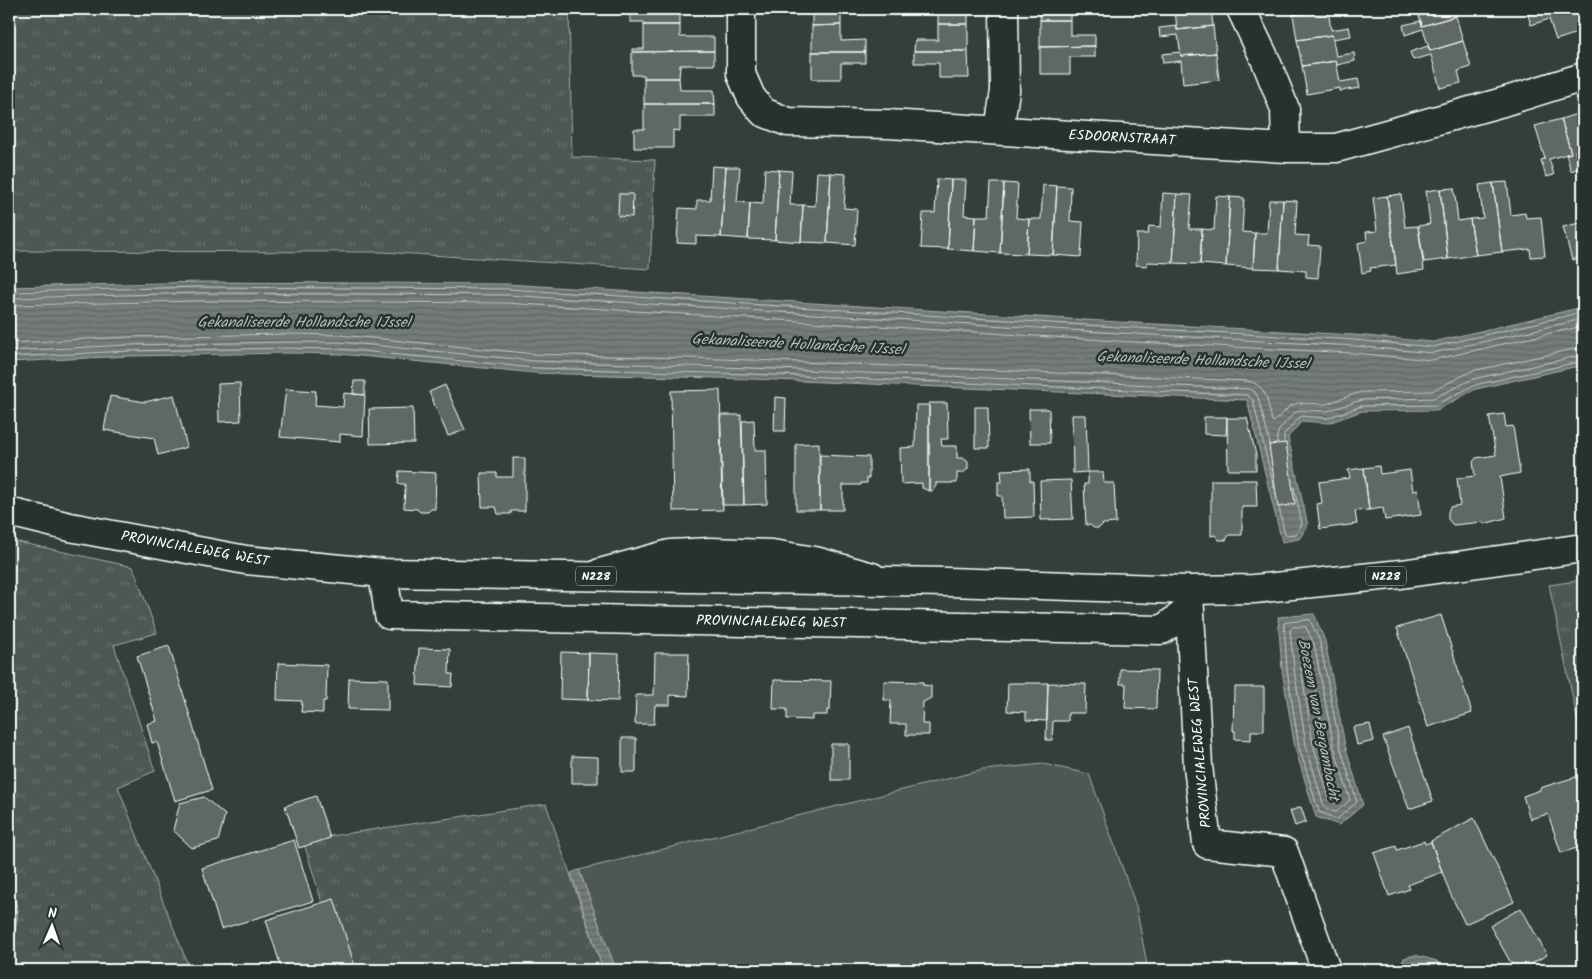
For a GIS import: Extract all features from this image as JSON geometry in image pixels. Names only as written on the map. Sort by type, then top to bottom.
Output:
[{"type":"street","name":"ESDOORNSTRAAT","points":[[741,9],[741,74],[750,97],[763,112],[788,122],[888,124],[1286,148],[1336,148],[1503,102],[1583,77]]},
{"type":"street","points":[[998,130],[1005,91],[1004,9]]},
{"type":"street","points":[[1241,9],[1265,59],[1285,109],[1286,148]]},
{"type":"street","name":"PROVINCIALEWEG WEST","points":[[9,512],[70,527],[246,560],[383,573],[883,580],[1073,585],[1189,600],[1254,589],[1401,574],[1583,548]]},
{"type":"street","name":"PROVINCIALEWEG WEST","points":[[383,573],[389,615],[1162,630],[1189,600]]},
{"type":"street","name":"PROVINCIALEWEG WEST","points":[[1189,600],[1198,766],[1207,844],[1284,852],[1326,970]]},
{"type":"green space","points":[[9,9],[569,9],[572,157],[655,160],[650,269],[382,252],[9,251]]},
{"type":"green space","points":[[9,540],[133,567],[157,633],[114,645],[155,771],[118,787],[190,970],[9,970],[9,925],[13,943],[18,910],[9,884]]},
{"type":"green space","points":[[1583,580],[1583,747],[1549,585]]},
{"type":"green space","points":[[1043,764],[1089,774],[1136,906],[1148,970],[616,970],[579,870],[983,770]]},
{"type":"green space","points":[[546,804],[603,970],[301,970],[280,919],[323,906],[303,840]]},
{"type":"water","name":"Gekanaliseerde Hollandsche IJssel","points":[[201,282],[507,284],[1354,335],[1433,342],[1583,307],[1583,365],[1476,389],[1437,410],[1362,411],[1328,423],[1302,421],[1288,437],[1308,526],[1299,539],[1282,542],[1247,400],[752,379],[535,373],[340,354],[129,356],[9,362],[9,287]]},
{"type":"water","name":"Boezem van Bergambacht","points":[[1314,614],[1325,641],[1345,745],[1363,805],[1339,825],[1316,817],[1295,748],[1282,670],[1278,617]]},
{"type":"water","points":[[579,870],[616,970],[603,970],[571,873]]},
{"type":"water","points":[[9,884],[18,910],[13,945],[9,925]]},
{"type":"water","points":[[1415,955],[1437,961],[1446,970],[1399,970],[1404,958]]},
{"type":"building","points":[[630,9],[714,9],[714,12],[680,11],[680,25],[644,25],[644,22],[630,22]]},
{"type":"building","points":[[812,9],[865,10],[841,10],[841,25],[812,26]]},
{"type":"building","points":[[892,9],[904,9],[904,15],[892,15]]},
{"type":"building","points":[[914,9],[968,9],[968,24],[938,24],[938,10]]},
{"type":"building","points":[[1040,9],[1070,9],[1070,20],[1040,20]]},
{"type":"building","points":[[1157,9],[1175,9],[1157,11]]},
{"type":"building","points":[[1175,9],[1211,9],[1213,26],[1177,30]]},
{"type":"building","points":[[1292,9],[1326,9],[1293,15]]},
{"type":"building","points":[[1328,9],[1331,30],[1349,27],[1351,36],[1333,39],[1332,35],[1297,40],[1293,15]]},
{"type":"building","points":[[1417,9],[1454,9],[1456,16],[1422,26]]},
{"type":"building","points":[[1545,9],[1547,14],[1563,9],[1582,9],[1583,31],[1556,40],[1549,19],[1531,25],[1528,15]]},
{"type":"building","points":[[1456,16],[1463,41],[1430,51],[1423,29],[1405,35],[1403,25],[1421,21],[1422,26]]},
{"type":"building","points":[[1040,20],[1070,20],[1070,35],[1095,35],[1095,46],[1040,47]]},
{"type":"building","points":[[938,24],[968,24],[968,51],[914,51],[915,40],[938,40]]},
{"type":"building","points":[[644,25],[680,25],[680,37],[714,37],[714,51],[632,52],[632,49],[644,49]]},
{"type":"building","points":[[841,25],[841,41],[865,40],[865,52],[812,52],[812,26]]},
{"type":"building","points":[[1177,26],[1177,30],[1213,26],[1216,53],[1181,56],[1178,35],[1160,37],[1159,28]]},
{"type":"building","points":[[1332,35],[1336,56],[1354,53],[1355,61],[1337,65],[1336,61],[1302,66],[1297,40]]},
{"type":"building","points":[[1463,41],[1471,67],[1458,71],[1461,83],[1440,88],[1431,55],[1413,60],[1410,52],[1428,46],[1430,51]]},
{"type":"building","points":[[1095,46],[1095,57],[1070,57],[1070,74],[1040,74],[1040,47]]},
{"type":"building","points":[[714,51],[714,65],[680,65],[679,78],[644,78],[644,75],[632,75],[632,52]]},
{"type":"building","points":[[914,51],[968,51],[969,78],[939,78],[939,63],[914,63]]},
{"type":"building","points":[[812,52],[865,52],[865,63],[841,63],[841,79],[812,79]]},
{"type":"building","points":[[1180,52],[1181,56],[1216,53],[1219,80],[1183,84],[1181,61],[1163,63],[1162,54]]},
{"type":"building","points":[[1336,61],[1340,82],[1358,79],[1360,88],[1340,91],[1340,88],[1307,94],[1302,66]]},
{"type":"building","points":[[644,78],[679,78],[680,90],[714,90],[715,104],[644,104]]},
{"type":"building","points":[[644,104],[715,104],[715,117],[680,117],[680,131],[673,130],[673,148],[634,148],[634,129],[644,129]]},
{"type":"building","points":[[1583,112],[1583,149],[1575,151],[1579,168],[1571,171],[1566,154],[1571,153],[1561,119]]},
{"type":"building","points":[[1561,119],[1571,153],[1549,159],[1554,175],[1546,177],[1541,160],[1545,159],[1535,126]]},
{"type":"building","points":[[712,166],[726,167],[721,237],[696,236],[696,244],[677,243],[679,208],[697,209],[697,200],[710,200]]},
{"type":"building","points":[[726,167],[740,167],[737,202],[750,203],[748,239],[721,237]]},
{"type":"building","points":[[765,169],[779,170],[775,240],[748,239],[750,203],[763,204]]},
{"type":"building","points":[[779,170],[792,171],[790,205],[803,205],[801,242],[775,240]]},
{"type":"building","points":[[817,172],[831,173],[827,243],[801,242],[803,205],[815,206]]},
{"type":"building","points":[[831,173],[846,174],[844,208],[857,209],[855,245],[827,243]]},
{"type":"building","points":[[937,179],[951,180],[948,249],[921,248],[923,213],[935,213]]},
{"type":"building","points":[[951,180],[966,180],[964,215],[976,216],[974,251],[948,249]]},
{"type":"building","points":[[1507,182],[1511,215],[1525,213],[1526,218],[1541,217],[1545,256],[1531,257],[1530,249],[1502,252],[1493,183]]},
{"type":"building","points":[[991,183],[1004,183],[1000,253],[974,251],[976,216],[989,216]]},
{"type":"building","points":[[1004,183],[1018,184],[1016,218],[1029,219],[1027,254],[1000,253]]},
{"type":"building","points":[[1493,183],[1502,252],[1476,255],[1470,219],[1483,218],[1479,185]]},
{"type":"building","points":[[1043,185],[1057,186],[1053,255],[1027,254],[1029,219],[1041,219]]},
{"type":"building","points":[[1057,186],[1071,187],[1070,221],[1083,222],[1081,257],[1053,255]]},
{"type":"building","points":[[1454,188],[1458,221],[1470,219],[1476,255],[1448,259],[1440,189]]},
{"type":"building","points":[[1440,189],[1448,259],[1424,262],[1418,226],[1430,224],[1426,191]]},
{"type":"building","points":[[1163,193],[1177,194],[1173,263],[1147,262],[1147,266],[1136,265],[1137,234],[1148,234],[1149,226],[1161,227]]},
{"type":"building","points":[[619,194],[633,194],[632,217],[618,216]]},
{"type":"building","points":[[1177,194],[1192,195],[1189,229],[1202,229],[1200,264],[1173,263]]},
{"type":"building","points":[[1401,194],[1405,227],[1418,226],[1424,270],[1397,274],[1387,196]]},
{"type":"building","points":[[1216,196],[1230,197],[1226,266],[1200,264],[1202,229],[1214,230]]},
{"type":"building","points":[[1387,196],[1396,265],[1370,268],[1371,271],[1362,273],[1358,243],[1367,241],[1366,232],[1377,231],[1373,198]]},
{"type":"building","points":[[1230,197],[1244,198],[1242,232],[1255,233],[1253,268],[1226,266]]},
{"type":"building","points":[[1269,200],[1283,200],[1279,269],[1253,268],[1255,233],[1267,233]]},
{"type":"building","points":[[1283,200],[1297,201],[1295,235],[1309,236],[1308,245],[1320,246],[1318,278],[1306,277],[1306,271],[1279,269]]},
{"type":"building","points":[[1583,222],[1583,257],[1572,260],[1563,227]]},
{"type":"building","points":[[354,381],[365,381],[365,395],[353,394]]},
{"type":"building","points":[[240,383],[241,421],[219,422],[218,384]]},
{"type":"building","points":[[445,385],[465,430],[448,436],[429,392]]},
{"type":"building","points":[[286,389],[316,391],[315,405],[343,407],[344,393],[365,395],[363,436],[340,434],[340,442],[280,437]]},
{"type":"building","points":[[720,390],[723,510],[673,511],[671,391]]},
{"type":"building","points":[[174,395],[187,447],[158,455],[154,438],[104,430],[110,396],[145,402]]},
{"type":"building","points":[[775,397],[786,398],[785,431],[774,431]]},
{"type":"building","points":[[929,403],[947,403],[948,439],[941,439],[942,446],[957,446],[957,458],[963,458],[968,462],[968,469],[963,473],[957,473],[957,483],[936,483],[932,491],[929,491]]},
{"type":"building","points":[[916,405],[929,405],[929,491],[922,488],[922,483],[901,484],[900,448],[915,447]]},
{"type":"building","points":[[975,407],[988,407],[989,448],[975,448]]},
{"type":"building","points":[[413,408],[414,443],[370,444],[369,409]]},
{"type":"building","points":[[1029,409],[1049,409],[1050,443],[1030,443]]},
{"type":"building","points":[[1504,414],[1506,427],[1513,426],[1520,473],[1500,477],[1506,518],[1484,524],[1483,522],[1453,525],[1448,519],[1448,512],[1450,507],[1460,505],[1457,478],[1475,476],[1473,462],[1476,458],[1496,455],[1489,416]]},
{"type":"building","points":[[720,415],[741,415],[744,505],[722,505]]},
{"type":"building","points":[[1072,415],[1086,415],[1088,472],[1073,473]]},
{"type":"building","points":[[1204,417],[1227,417],[1226,435],[1204,434]]},
{"type":"building","points":[[1227,418],[1247,418],[1256,455],[1256,470],[1228,470]]},
{"type":"building","points":[[754,420],[755,450],[766,450],[767,504],[744,505],[742,421]]},
{"type":"building","points":[[819,443],[820,510],[796,510],[796,444]]},
{"type":"building","points":[[1286,443],[1295,504],[1278,507],[1269,445]]},
{"type":"building","points":[[820,455],[869,457],[869,478],[867,478],[867,483],[843,485],[843,510],[820,510]]},
{"type":"building","points":[[513,458],[525,458],[525,511],[511,511],[511,514],[498,514],[496,507],[482,507],[481,473],[497,473],[497,477],[513,477]]},
{"type":"building","points":[[1379,466],[1380,474],[1410,470],[1413,491],[1418,490],[1421,515],[1385,520],[1383,508],[1369,510],[1364,468]]},
{"type":"building","points":[[1364,468],[1369,510],[1355,511],[1357,524],[1320,529],[1317,504],[1322,503],[1319,482],[1350,478],[1348,470]]},
{"type":"building","points":[[1030,469],[1030,481],[1033,481],[1034,517],[1003,518],[1002,496],[998,496],[998,482],[1002,482],[1001,470]]},
{"type":"building","points":[[399,471],[436,473],[435,509],[431,509],[428,512],[420,512],[417,509],[404,508],[405,484],[398,484]]},
{"type":"building","points":[[1088,472],[1103,472],[1104,483],[1114,483],[1116,523],[1103,524],[1099,528],[1086,525],[1084,484],[1088,484]]},
{"type":"building","points":[[1071,480],[1073,519],[1041,520],[1040,481]]},
{"type":"building","points":[[1211,480],[1256,480],[1257,507],[1242,507],[1242,535],[1229,535],[1226,540],[1219,540],[1215,535],[1211,536]]},
{"type":"building","points":[[1441,615],[1472,713],[1428,727],[1397,628]]},
{"type":"building","points":[[169,646],[212,790],[175,801],[157,742],[152,743],[147,724],[157,721],[137,656]]},
{"type":"building","points":[[419,648],[450,649],[449,674],[453,674],[452,687],[417,685]]},
{"type":"building","points":[[561,652],[589,653],[588,700],[560,699]]},
{"type":"building","points":[[589,653],[619,654],[618,701],[588,700]]},
{"type":"building","points":[[655,653],[689,653],[688,696],[670,695],[670,705],[655,705],[654,724],[635,724],[636,695],[654,695]]},
{"type":"building","points":[[278,663],[327,665],[326,701],[323,701],[323,713],[301,712],[302,701],[277,700]]},
{"type":"building","points":[[1120,669],[1157,670],[1156,709],[1125,708],[1126,684],[1120,684]]},
{"type":"building","points":[[349,678],[388,679],[388,710],[348,709]]},
{"type":"building","points":[[774,680],[831,681],[830,710],[827,710],[827,715],[812,715],[812,720],[787,719],[787,709],[773,709]]},
{"type":"building","points":[[884,681],[923,682],[923,685],[931,686],[931,698],[923,702],[922,724],[929,724],[929,735],[906,735],[906,724],[890,724],[891,700],[884,700]]},
{"type":"building","points":[[1008,683],[1048,683],[1047,721],[1026,720],[1026,712],[1007,711]]},
{"type":"building","points":[[1048,683],[1086,684],[1085,713],[1068,713],[1068,721],[1053,721],[1052,740],[1046,740]]},
{"type":"building","points":[[1235,687],[1264,687],[1264,731],[1251,731],[1251,740],[1235,739],[1235,731],[1233,731]]},
{"type":"building","points":[[1370,724],[1374,741],[1357,745],[1353,727]]},
{"type":"building","points":[[1408,728],[1433,801],[1409,809],[1383,737]]},
{"type":"building","points":[[622,738],[636,738],[636,772],[622,772]]},
{"type":"building","points":[[831,744],[849,744],[849,780],[831,780]]},
{"type":"building","points":[[572,756],[598,757],[598,783],[572,783]]},
{"type":"building","points":[[1582,775],[1583,846],[1561,853],[1548,814],[1530,819],[1523,796],[1540,790],[1540,788]]},
{"type":"building","points":[[316,796],[330,838],[299,848],[285,806]]},
{"type":"building","points":[[204,797],[225,815],[218,841],[192,848],[173,830],[180,803]]},
{"type":"building","points":[[1301,807],[1306,822],[1295,826],[1290,811]]},
{"type":"building","points":[[1474,818],[1514,902],[1465,924],[1449,891],[1431,841]]},
{"type":"building","points":[[294,840],[313,901],[221,929],[202,868]]},
{"type":"building","points":[[1424,841],[1425,844],[1431,842],[1442,872],[1408,885],[1410,889],[1389,896],[1374,853],[1396,846],[1397,850]]},
{"type":"building","points":[[334,899],[356,970],[282,970],[266,920]]},
{"type":"building","points":[[1521,908],[1547,955],[1520,970],[1515,970],[1490,926]]}]
